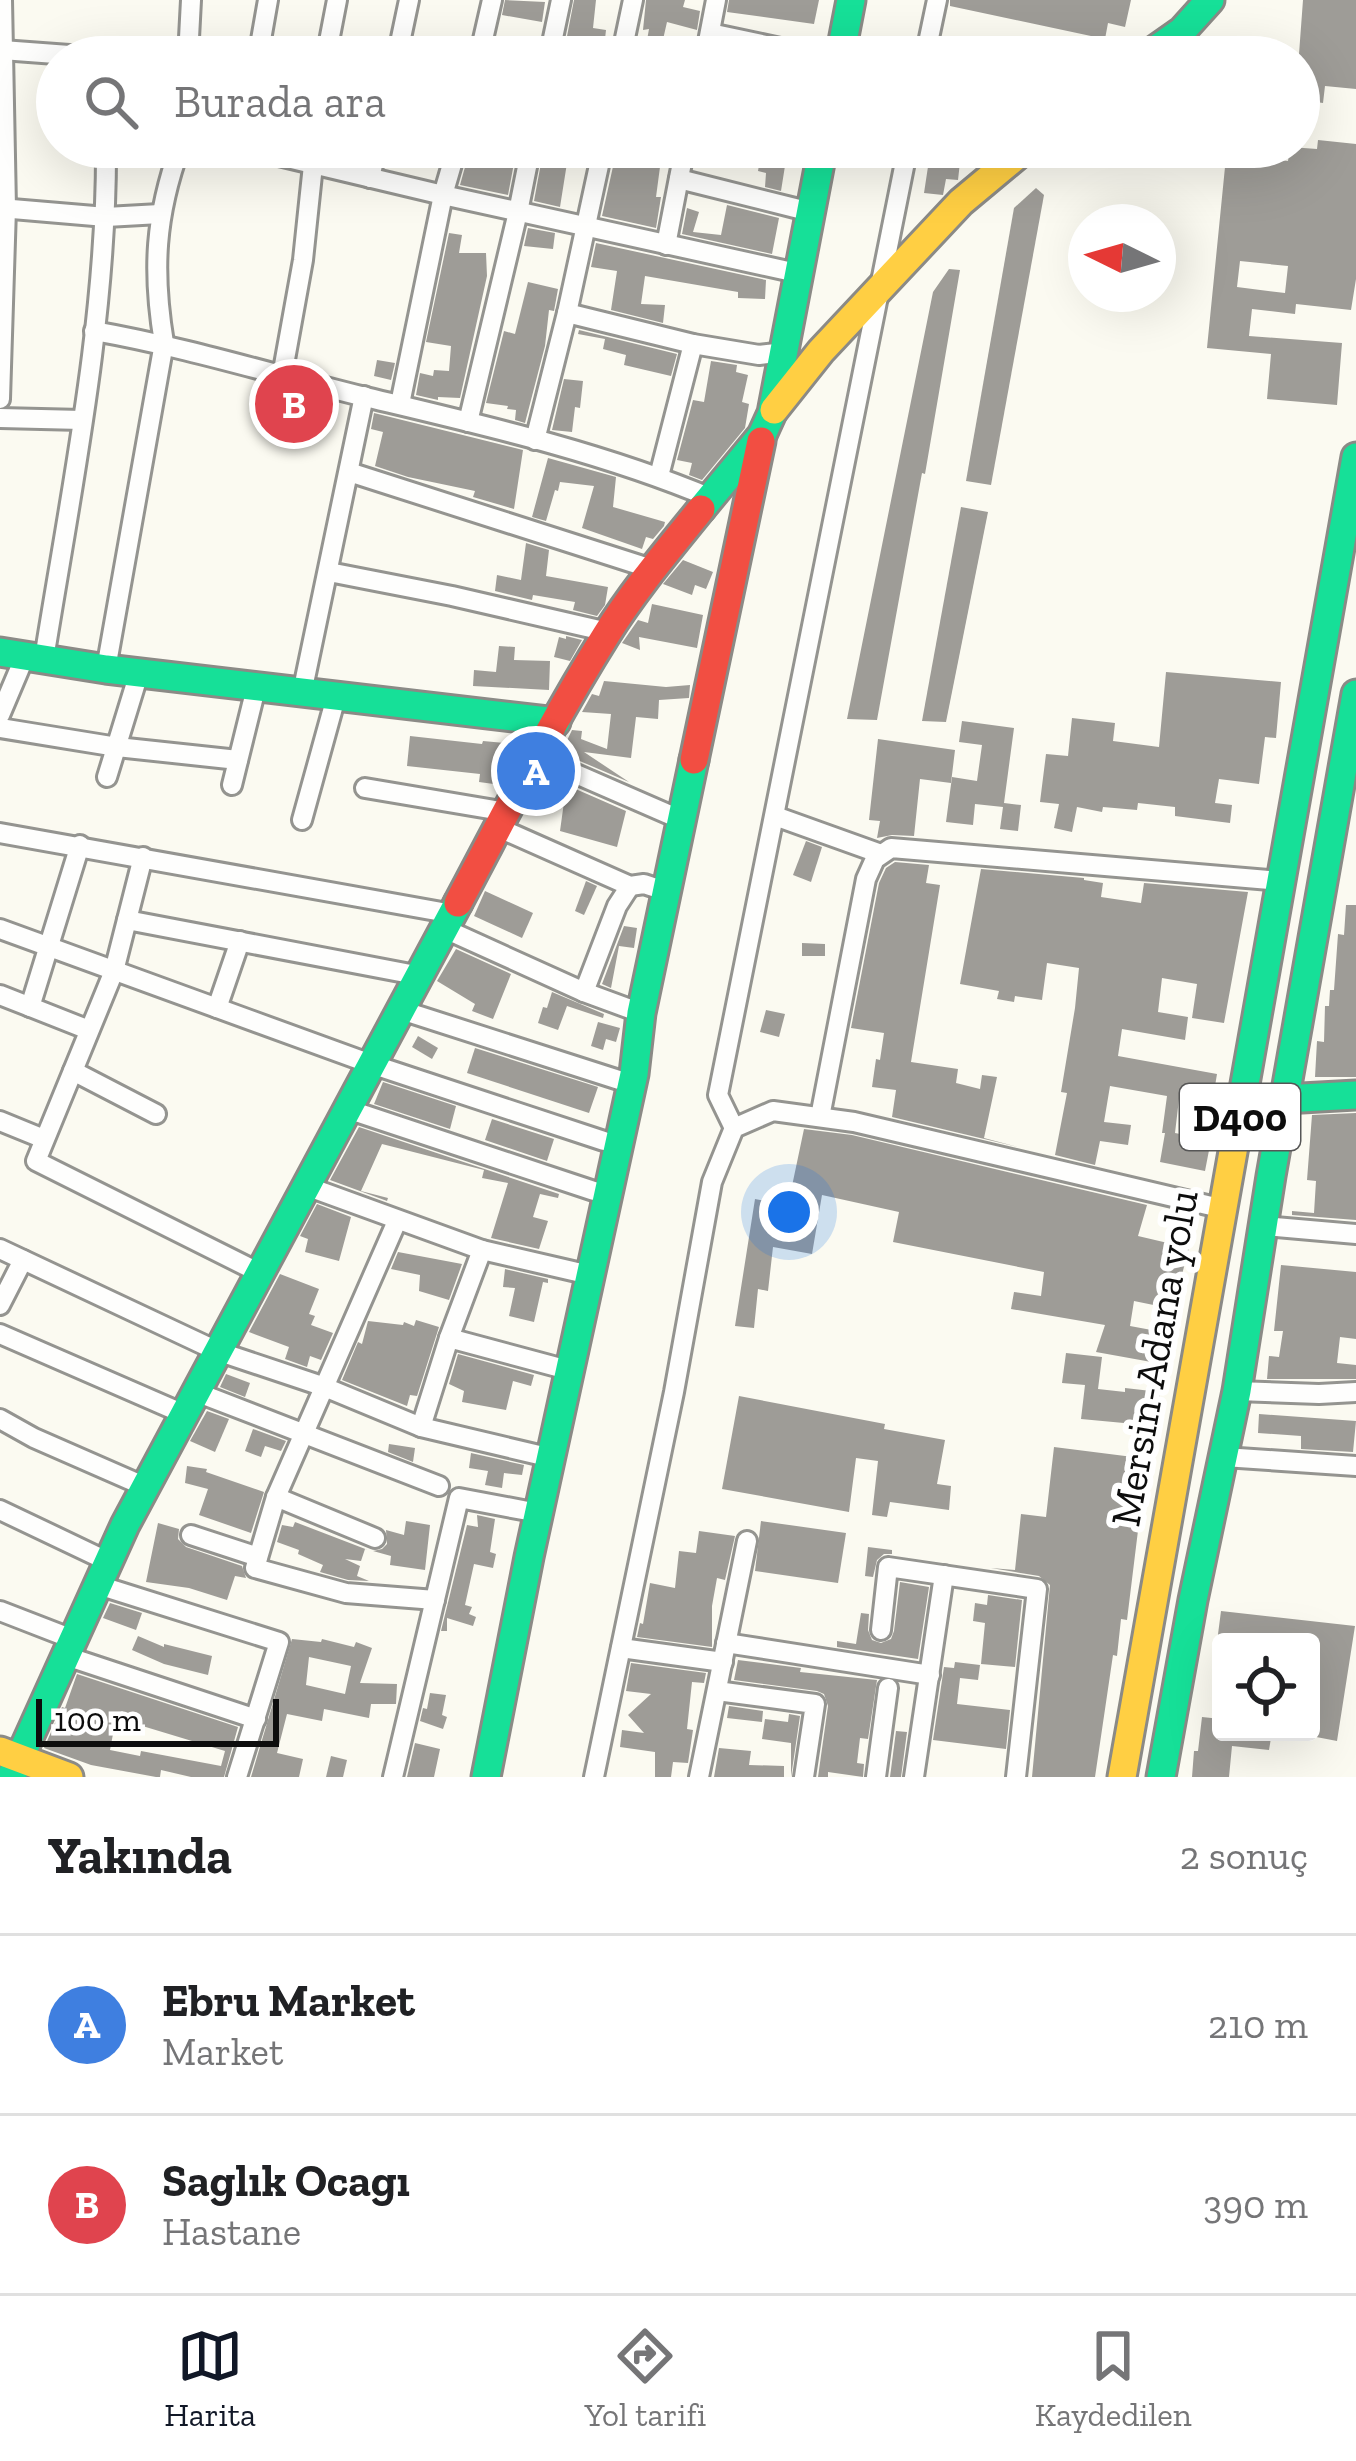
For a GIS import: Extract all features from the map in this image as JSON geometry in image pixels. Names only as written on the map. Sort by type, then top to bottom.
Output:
[{"type":"main road","points":[[830,36],[839,0]]},
{"type":"main road","points":[[844,36],[851,0]]},
{"type":"main road","points":[[1175,36],[1210,0]]},
{"type":"main road","points":[[780,349],[807,168]]},
{"type":"main road","points":[[471,1777],[604,1141],[641,1013],[684,820],[819,168]]},
{"type":"main road","points":[[69,1777],[10,1762],[217,1351],[608,632],[821,351],[961,202],[1002,168]]},
{"type":"main road","name":"Mersin-Adana yolu","points":[[1122,1777],[1356,457]]},
{"type":"main road","points":[[23,656],[106,670],[556,722]]},
{"type":"main road","name":"Mersin-Adana yolu","points":[[1161,1777],[1237,1391],[1284,1099],[1345,810],[1356,694]]},
{"type":"main road","points":[[486,1777],[634,1074],[641,1013]]},
{"type":"main road","points":[[1284,1099],[1356,1095]]},
{"type":"street","points":[[0,399],[2,0]]},
{"type":"street","points":[[189,36],[191,0]]},
{"type":"street","points":[[262,36],[268,0]]},
{"type":"street","points":[[330,36],[337,0]]},
{"type":"street","points":[[401,36],[409,0]]},
{"type":"street","points":[[484,36],[492,0]]},
{"type":"street","points":[[553,36],[561,0]]},
{"type":"street","points":[[625,36],[633,0]]},
{"type":"street","points":[[709,36],[716,0]]},
{"type":"street","points":[[930,36],[937,0]]},
{"type":"street","points":[[710,33],[724,36]]},
{"type":"street","points":[[2,50],[36,52]]},
{"type":"street","points":[[0,715],[23,656],[82,420],[106,217],[106,168]]},
{"type":"street","points":[[106,670],[164,344],[157,299],[160,214],[174,168]]},
{"type":"street","points":[[282,376],[303,260],[306,168]]},
{"type":"street","points":[[338,168],[788,272]]},
{"type":"street","points":[[370,178],[372,168]]},
{"type":"street","points":[[400,404],[451,168]]},
{"type":"street","points":[[468,422],[527,168]]},
{"type":"street","points":[[535,440],[599,168]]},
{"type":"street","points":[[666,244],[681,168]]},
{"type":"street","points":[[734,1128],[718,1095],[904,168]]},
{"type":"street","points":[[679,179],[799,209]]},
{"type":"street","points":[[3,208],[106,217],[160,214]]},
{"type":"street","points":[[567,313],[759,356],[780,349]]},
{"type":"street","points":[[94,331],[164,344],[535,440],[658,476],[711,498]]},
{"type":"street","points":[[658,476],[693,344]]},
{"type":"street","points":[[302,693],[364,396]]},
{"type":"street","points":[[0,418],[82,420]]},
{"type":"street","points":[[350,472],[652,569]]},
{"type":"street","points":[[329,572],[608,632]]},
{"type":"street","points":[[107,777],[139,674]]},
{"type":"street","points":[[232,785],[256,688]]},
{"type":"street","points":[[302,820],[337,697]]},
{"type":"street","points":[[0,728],[238,760]]},
{"type":"street","points":[[537,757],[684,820]]},
{"type":"street","points":[[365,788],[503,820],[630,886],[644,884],[668,892]]},
{"type":"street","points":[[775,816],[881,854]]},
{"type":"street","points":[[0,833],[143,857],[449,921],[584,992],[641,1013]]},
{"type":"street","points":[[30,1007],[80,845]]},
{"type":"street","points":[[820,1117],[866,879],[874,859],[891,848],[1280,881]]},
{"type":"street","points":[[143,857],[114,971],[35,1161],[260,1273]]},
{"type":"street","points":[[584,992],[617,906],[630,886]]},
{"type":"street","points":[[127,920],[421,976]]},
{"type":"street","points":[[0,929],[371,1064],[604,1141]]},
{"type":"street","points":[[217,1008],[240,941]]},
{"type":"street","points":[[0,994],[89,1030]]},
{"type":"street","points":[[401,1010],[619,1080]]},
{"type":"street","points":[[73,1071],[156,1114]]},
{"type":"street","points":[[347,1109],[594,1192]]},
{"type":"street","points":[[594,1777],[712,1182],[734,1128],[773,1111],[854,1122],[1224,1209]]},
{"type":"street","points":[[0,1121],[44,1139]]},
{"type":"street","points":[[306,1186],[482,1250],[577,1272]]},
{"type":"street","points":[[397,1221],[276,1497],[255,1568],[346,1593],[436,1600]]},
{"type":"street","points":[[1265,1226],[1356,1234]]},
{"type":"street","points":[[0,1249],[217,1351],[421,1427],[539,1455]]},
{"type":"street","points":[[421,1427],[482,1250]]},
{"type":"street","points":[[0,1305],[23,1260]]},
{"type":"street","points":[[0,1334],[190,1403],[303,1433],[439,1486]]},
{"type":"street","points":[[449,1338],[557,1367]]},
{"type":"street","points":[[1237,1391],[1356,1392]]},
{"type":"street","points":[[0,1419],[146,1486]]},
{"type":"street","points":[[1225,1457],[1356,1466]]},
{"type":"street","points":[[276,1497],[375,1538]]},
{"type":"street","points":[[393,1777],[459,1498],[527,1511]]},
{"type":"street","points":[[0,1510],[104,1573],[279,1642],[237,1777]]},
{"type":"street","points":[[191,1535],[258,1557]]},
{"type":"street","points":[[699,1777],[747,1540]]},
{"type":"street","points":[[881,1630],[888,1567],[1037,1589],[1016,1777]]},
{"type":"street","points":[[914,1777],[944,1575]]},
{"type":"street","points":[[0,1612],[70,1648],[256,1719]]},
{"type":"street","points":[[621,1648],[724,1653],[930,1675]]},
{"type":"street","points":[[876,1777],[888,1688]]},
{"type":"street","points":[[716,1691],[815,1704],[804,1777]]},
{"type":"building","points":[[505,0],[545,2],[542,22],[502,15]]},
{"type":"building","points":[[574,0],[596,0],[593,28],[606,30],[605,36],[567,36]]},
{"type":"building","points":[[646,0],[685,0],[683,7],[700,11],[697,30],[667,22],[664,36],[648,36],[649,29],[643,30]]},
{"type":"building","points":[[729,0],[819,0],[814,24],[727,12]]},
{"type":"building","points":[[950,0],[1131,0],[1125,27],[1108,23],[1106,36],[950,6]]},
{"type":"building","points":[[1303,0],[1356,0],[1356,89],[1325,86],[1320,103],[1320,36],[1300,36]]},
{"type":"building","points":[[1320,140],[1356,144],[1356,279],[1351,310],[1296,304],[1295,314],[1252,309],[1249,336],[1342,343],[1337,405],[1267,399],[1271,354],[1207,348],[1225,168],[1320,168]],"holes":[[[1240,261],[1288,266],[1285,293],[1237,287]]]},
{"type":"building","points":[[465,168],[513,168],[508,195],[460,185]]},
{"type":"building","points":[[540,168],[566,168],[560,207],[534,201]]},
{"type":"building","points":[[613,168],[660,168],[656,228],[602,216]]},
{"type":"building","points":[[785,168],[781,191],[765,187],[766,173],[758,171]]},
{"type":"building","points":[[928,168],[959,168],[958,180],[946,179],[943,195],[924,193]]},
{"type":"building","points":[[1036,188],[1044,195],[991,485],[966,481],[1014,208]]},
{"type":"building","points":[[727,205],[779,218],[772,254],[682,234],[687,208],[699,212],[693,232],[721,235]]},
{"type":"building","points":[[528,228],[555,233],[553,249],[524,246]]},
{"type":"building","points":[[449,233],[462,235],[459,253],[486,253],[487,276],[460,398],[438,400],[416,395],[420,373],[433,376],[434,370],[449,371],[451,346],[426,342]]},
{"type":"building","points":[[596,243],[766,280],[765,299],[738,298],[738,292],[645,276],[641,304],[665,305],[663,323],[611,310],[617,271],[591,267]]},
{"type":"building","points":[[949,269],[960,270],[877,720],[847,719],[933,292]]},
{"type":"building","points":[[528,282],[558,289],[554,311],[549,310],[525,423],[515,420],[516,410],[486,403],[504,331],[515,334]]},
{"type":"building","points":[[579,330],[677,354],[671,376],[624,365],[626,355],[603,349],[605,339],[578,334]]},
{"type":"building","points":[[377,360],[395,363],[391,380],[374,376]]},
{"type":"building","points":[[711,361],[737,365],[736,372],[748,375],[742,402],[749,404],[745,428],[702,480],[689,475],[692,463],[677,460],[693,400],[704,402]]},
{"type":"building","points":[[564,379],[583,381],[572,432],[552,430]]},
{"type":"building","points":[[374,413],[523,450],[514,509],[473,497],[475,491],[375,466],[383,432],[371,429]]},
{"type":"building","points":[[548,458],[616,477],[613,507],[665,522],[664,526],[653,539],[646,537],[642,549],[582,528],[594,486],[560,482],[546,521],[532,517]]},
{"type":"building","points":[[961,507],[988,512],[946,722],[922,721]]},
{"type":"building","points":[[526,543],[549,550],[546,576],[608,587],[597,616],[573,610],[575,602],[533,595],[532,600],[495,591],[497,575],[521,580]]},
{"type":"building","points":[[683,560],[713,572],[706,589],[695,585],[692,595],[663,584]]},
{"type":"building","points":[[652,604],[703,615],[697,648],[639,637],[640,650],[622,643],[638,620],[648,623]]},
{"type":"building","points":[[559,637],[582,640],[570,661],[554,657]]},
{"type":"building","points":[[499,646],[515,647],[514,660],[550,661],[549,690],[473,686],[474,670],[496,672]]},
{"type":"building","points":[[1166,672],[1281,682],[1276,738],[1265,737],[1259,784],[1219,779],[1215,803],[1232,805],[1230,823],[1175,816],[1175,807],[1138,803],[1137,810],[1103,807],[1102,812],[1077,807],[1072,832],[1054,828],[1059,804],[1040,802],[1046,754],[1068,756],[1072,718],[1115,723],[1113,741],[1159,747]]},
{"type":"building","points":[[604,681],[690,685],[689,698],[659,700],[658,719],[636,717],[631,758],[584,752],[629,782],[561,753],[572,730],[582,731],[581,739],[607,749],[611,714],[582,712],[592,694],[599,696]]},
{"type":"building","points":[[962,721],[1014,728],[1004,803],[1021,805],[1018,831],[1000,829],[1003,807],[975,804],[973,825],[946,822],[952,777],[977,781],[982,745],[959,742]]},
{"type":"building","points":[[410,736],[517,744],[501,785],[479,782],[480,774],[407,766]]},
{"type":"building","points":[[878,739],[955,750],[951,783],[920,779],[914,836],[877,838],[880,821],[869,820]]},
{"type":"building","points":[[571,787],[626,811],[617,847],[560,831]]},
{"type":"building","points":[[806,841],[822,847],[811,882],[793,875]]},
{"type":"building","points":[[895,862],[929,865],[926,883],[940,885],[911,1062],[958,1069],[956,1083],[980,1089],[982,1075],[997,1077],[984,1138],[1026,1149],[892,1117],[896,1090],[872,1087],[884,1033],[851,1028],[879,883]]},
{"type":"building","points":[[981,869],[1084,878],[1103,883],[1101,897],[1141,903],[1144,883],[1248,892],[1224,1023],[1192,1018],[1197,984],[1162,978],[1158,1012],[1188,1017],[1185,1040],[1122,1029],[1118,1056],[1217,1074],[1212,1104],[1179,1099],[1175,1133],[1211,1140],[1205,1171],[1160,1162],[1167,1096],[1110,1086],[1104,1122],[1131,1125],[1128,1145],[1100,1141],[1095,1165],[1055,1155],[1067,1093],[1061,1092],[1079,968],[1047,963],[1042,1000],[997,999],[999,991],[960,984]]},
{"type":"building","points":[[586,881],[597,886],[584,915],[575,911]]},
{"type":"building","points":[[485,891],[533,913],[522,938],[474,916]]},
{"type":"building","points":[[1346,905],[1356,905],[1356,1077],[1315,1077],[1317,1041],[1324,1042],[1325,1006],[1334,990],[1338,934],[1344,935]]},
{"type":"building","points":[[624,926],[637,928],[634,948],[619,946],[611,988],[602,984]]},
{"type":"building","points":[[802,943],[825,944],[825,956],[802,956]]},
{"type":"building","points":[[456,949],[511,974],[493,1019],[472,1011],[475,1004],[437,981]]},
{"type":"building","points":[[552,992],[604,1014],[603,1018],[567,1006],[558,1030],[538,1023]]},
{"type":"building","points":[[766,1010],[785,1014],[779,1037],[760,1032]]},
{"type":"building","points":[[598,1022],[620,1028],[616,1042],[606,1039],[603,1050],[591,1046]]},
{"type":"building","points":[[418,1036],[438,1048],[432,1059],[412,1047]]},
{"type":"building","points":[[475,1048],[598,1087],[589,1113],[467,1073]]},
{"type":"building","points":[[383,1082],[456,1106],[450,1129],[374,1104]]},
{"type":"building","points":[[1356,1113],[1356,1220],[1292,1215],[1292,1211],[1314,1213],[1316,1181],[1307,1180],[1312,1115]]},
{"type":"building","points":[[492,1119],[554,1139],[547,1161],[485,1140]]},
{"type":"building","points":[[359,1127],[559,1194],[558,1198],[540,1194],[533,1217],[548,1221],[539,1249],[491,1238],[508,1183],[482,1178],[484,1170],[382,1144],[361,1191],[387,1201],[330,1180]]},
{"type":"building","points":[[804,1129],[852,1135],[1147,1205],[1138,1236],[1189,1248],[1178,1310],[1134,1301],[1130,1326],[1173,1334],[1168,1365],[1096,1352],[1105,1325],[1011,1309],[1014,1292],[1041,1296],[1044,1272],[893,1242],[899,1212],[822,1195],[812,1254],[773,1247],[768,1291],[758,1289],[754,1328],[735,1326],[755,1199],[788,1205]]},
{"type":"building","points":[[317,1204],[351,1217],[339,1261],[305,1252],[308,1239],[300,1236]]},
{"type":"building","points":[[398,1252],[462,1264],[449,1300],[419,1291],[420,1275],[391,1269]]},
{"type":"building","points":[[1281,1265],[1356,1272],[1356,1339],[1340,1337],[1337,1363],[1356,1365],[1356,1379],[1267,1379],[1269,1356],[1279,1357],[1283,1331],[1274,1331]]},
{"type":"building","points":[[505,1269],[548,1279],[543,1282],[534,1322],[509,1316],[515,1288],[503,1287]]},
{"type":"building","points":[[280,1274],[319,1289],[309,1314],[315,1316],[311,1325],[333,1333],[321,1360],[310,1356],[307,1367],[285,1359],[289,1347],[249,1332]]},
{"type":"building","points":[[416,1320],[439,1327],[417,1396],[410,1395],[407,1406],[342,1380],[358,1342],[362,1344],[368,1321],[414,1326]]},
{"type":"building","points":[[1066,1353],[1102,1357],[1098,1389],[1160,1392],[1156,1426],[1081,1419],[1085,1385],[1062,1383]]},
{"type":"building","points":[[458,1354],[534,1375],[531,1386],[513,1381],[506,1410],[462,1402],[464,1391],[449,1384]]},
{"type":"building","points":[[226,1374],[250,1383],[245,1397],[220,1387]]},
{"type":"building","points":[[739,1396],[945,1440],[937,1484],[951,1486],[949,1510],[890,1502],[887,1517],[872,1515],[878,1461],[856,1458],[849,1512],[722,1489]]},
{"type":"building","points":[[207,1411],[229,1419],[215,1452],[190,1441]]},
{"type":"building","points":[[1259,1414],[1356,1421],[1353,1452],[1301,1449],[1301,1436],[1258,1433]]},
{"type":"building","points":[[253,1429],[286,1441],[281,1451],[265,1446],[261,1457],[245,1451]]},
{"type":"building","points":[[389,1444],[415,1448],[413,1462],[388,1452]]},
{"type":"building","points":[[1054,1447],[1133,1457],[1132,1463],[1151,1465],[1148,1490],[1143,1490],[1127,1620],[1121,1619],[1117,1656],[1113,1655],[1095,1777],[1032,1777],[1050,1585],[1039,1576],[991,1568],[1015,1570],[1021,1514],[1046,1517]]},
{"type":"building","points":[[471,1453],[524,1465],[522,1475],[504,1473],[502,1488],[485,1485],[488,1471],[469,1468]]},
{"type":"building","points":[[187,1466],[264,1492],[251,1533],[199,1515],[208,1489],[185,1483]]},
{"type":"building","points":[[477,1515],[495,1519],[490,1552],[496,1554],[493,1568],[474,1564],[465,1605],[472,1607],[469,1614],[476,1617],[473,1626],[447,1618],[447,1631],[441,1631],[467,1525],[478,1527]]},
{"type":"building","points":[[406,1521],[430,1525],[425,1570],[390,1565],[391,1556],[373,1551],[387,1544],[386,1530],[404,1535]]},
{"type":"building","points":[[761,1521],[846,1533],[838,1583],[755,1571]]},
{"type":"building","points":[[295,1522],[368,1550],[361,1561],[345,1559],[360,1566],[357,1576],[369,1581],[320,1572],[323,1565],[277,1542],[282,1525],[293,1527]]},
{"type":"building","points":[[158,1523],[179,1529],[178,1539],[186,1547],[242,1566],[246,1578],[235,1576],[227,1600],[146,1582]]},
{"type":"building","points":[[699,1531],[735,1536],[725,1580],[717,1578],[712,1647],[637,1637],[650,1583],[675,1588],[679,1551],[696,1553]]},
{"type":"building","points":[[868,1547],[892,1550],[877,1560],[873,1577],[865,1576]]},
{"type":"building","points":[[900,1582],[929,1587],[918,1659],[837,1647],[837,1641],[856,1644],[861,1613],[869,1614],[872,1640],[891,1639]]},
{"type":"building","points":[[988,1595],[1022,1600],[1015,1667],[981,1664],[985,1623],[973,1621],[975,1603],[987,1605]]},
{"type":"building","points":[[110,1603],[142,1613],[136,1630],[103,1618]]},
{"type":"building","points":[[1221,1611],[1355,1626],[1337,1741],[1320,1738],[1320,1633],[1218,1633]]},
{"type":"building","points":[[138,1636],[164,1647],[212,1656],[208,1675],[132,1650]]},
{"type":"building","points":[[292,1639],[322,1639],[354,1647],[356,1642],[372,1648],[360,1683],[397,1684],[396,1704],[371,1704],[369,1718],[324,1709],[322,1721],[287,1714],[277,1753],[303,1759],[299,1777],[251,1777]],"holes":[[[309,1657],[351,1666],[345,1694],[306,1685]]]},
{"type":"building","points":[[738,1660],[877,1680],[868,1739],[860,1738],[857,1763],[864,1764],[863,1777],[828,1772],[828,1777],[818,1777],[828,1706],[824,1694],[734,1680]]},
{"type":"building","points":[[955,1662],[980,1665],[978,1680],[960,1678],[957,1704],[1010,1710],[1006,1749],[933,1740],[944,1667],[954,1668]]},
{"type":"building","points":[[631,1663],[706,1673],[704,1683],[692,1682],[688,1763],[673,1762],[671,1777],[655,1777],[655,1752],[620,1747],[622,1730],[644,1733],[628,1715],[651,1694],[626,1691]]},
{"type":"building","points":[[77,1674],[238,1727],[224,1777],[191,1777],[161,1770],[156,1777],[91,1765],[44,1748]],"holes":[[[116,1718],[225,1751],[221,1766],[110,1750]]]},
{"type":"building","points":[[430,1693],[446,1695],[443,1729],[420,1721]]},
{"type":"building","points":[[729,1706],[763,1711],[762,1722],[727,1718]]},
{"type":"building","points":[[789,1714],[800,1716],[791,1777],[791,1743],[762,1739],[765,1719],[788,1722]]},
{"type":"building","points":[[1202,1717],[1212,1718],[1212,1741],[1270,1741],[1269,1750],[1232,1746],[1229,1777],[1192,1777],[1194,1751],[1198,1751]]},
{"type":"building","points":[[896,1731],[907,1732],[901,1777],[890,1777]]},
{"type":"building","points":[[415,1743],[440,1749],[434,1777],[407,1777]]},
{"type":"building","points":[[719,1748],[751,1751],[749,1765],[784,1766],[784,1777],[714,1777]]},
{"type":"building","points":[[331,1756],[347,1760],[343,1777],[326,1777]]},
{"type":"traffic: fast","points":[[844,36],[851,0]]},
{"type":"traffic: fast","points":[[1175,36],[1210,0]]},
{"type":"traffic: fast","points":[[701,509],[762,435],[772,413],[819,168]]},
{"type":"traffic: fast","points":[[1234,1146],[1356,457]]},
{"type":"traffic: fast","points":[[0,652],[106,669],[556,722]]},
{"type":"traffic: fast","points":[[1161,1777],[1237,1391],[1356,694]]},
{"type":"traffic: fast","points":[[486,1777],[634,1074],[641,1013],[694,760]]},
{"type":"traffic: fast","points":[[11,1777],[125,1525],[458,903]]},
{"type":"traffic: fast","points":[[1284,1099],[1356,1095]]},
{"type":"traffic: slow","points":[[774,410],[821,351],[961,202],[1002,168]]},
{"type":"traffic: slow","points":[[1122,1777],[1234,1146]]},
{"type":"traffic: slow","points":[[0,1751],[69,1777]]},
{"type":"traffic: jam","points":[[694,760],[761,441]]},
{"type":"traffic: jam","points":[[458,903],[606,635],[701,509]]},
{"type":"place","name":"Saglık Ocagı","points":[[294,404]]},
{"type":"place","name":"Ebru Market","points":[[536,771]]}]
